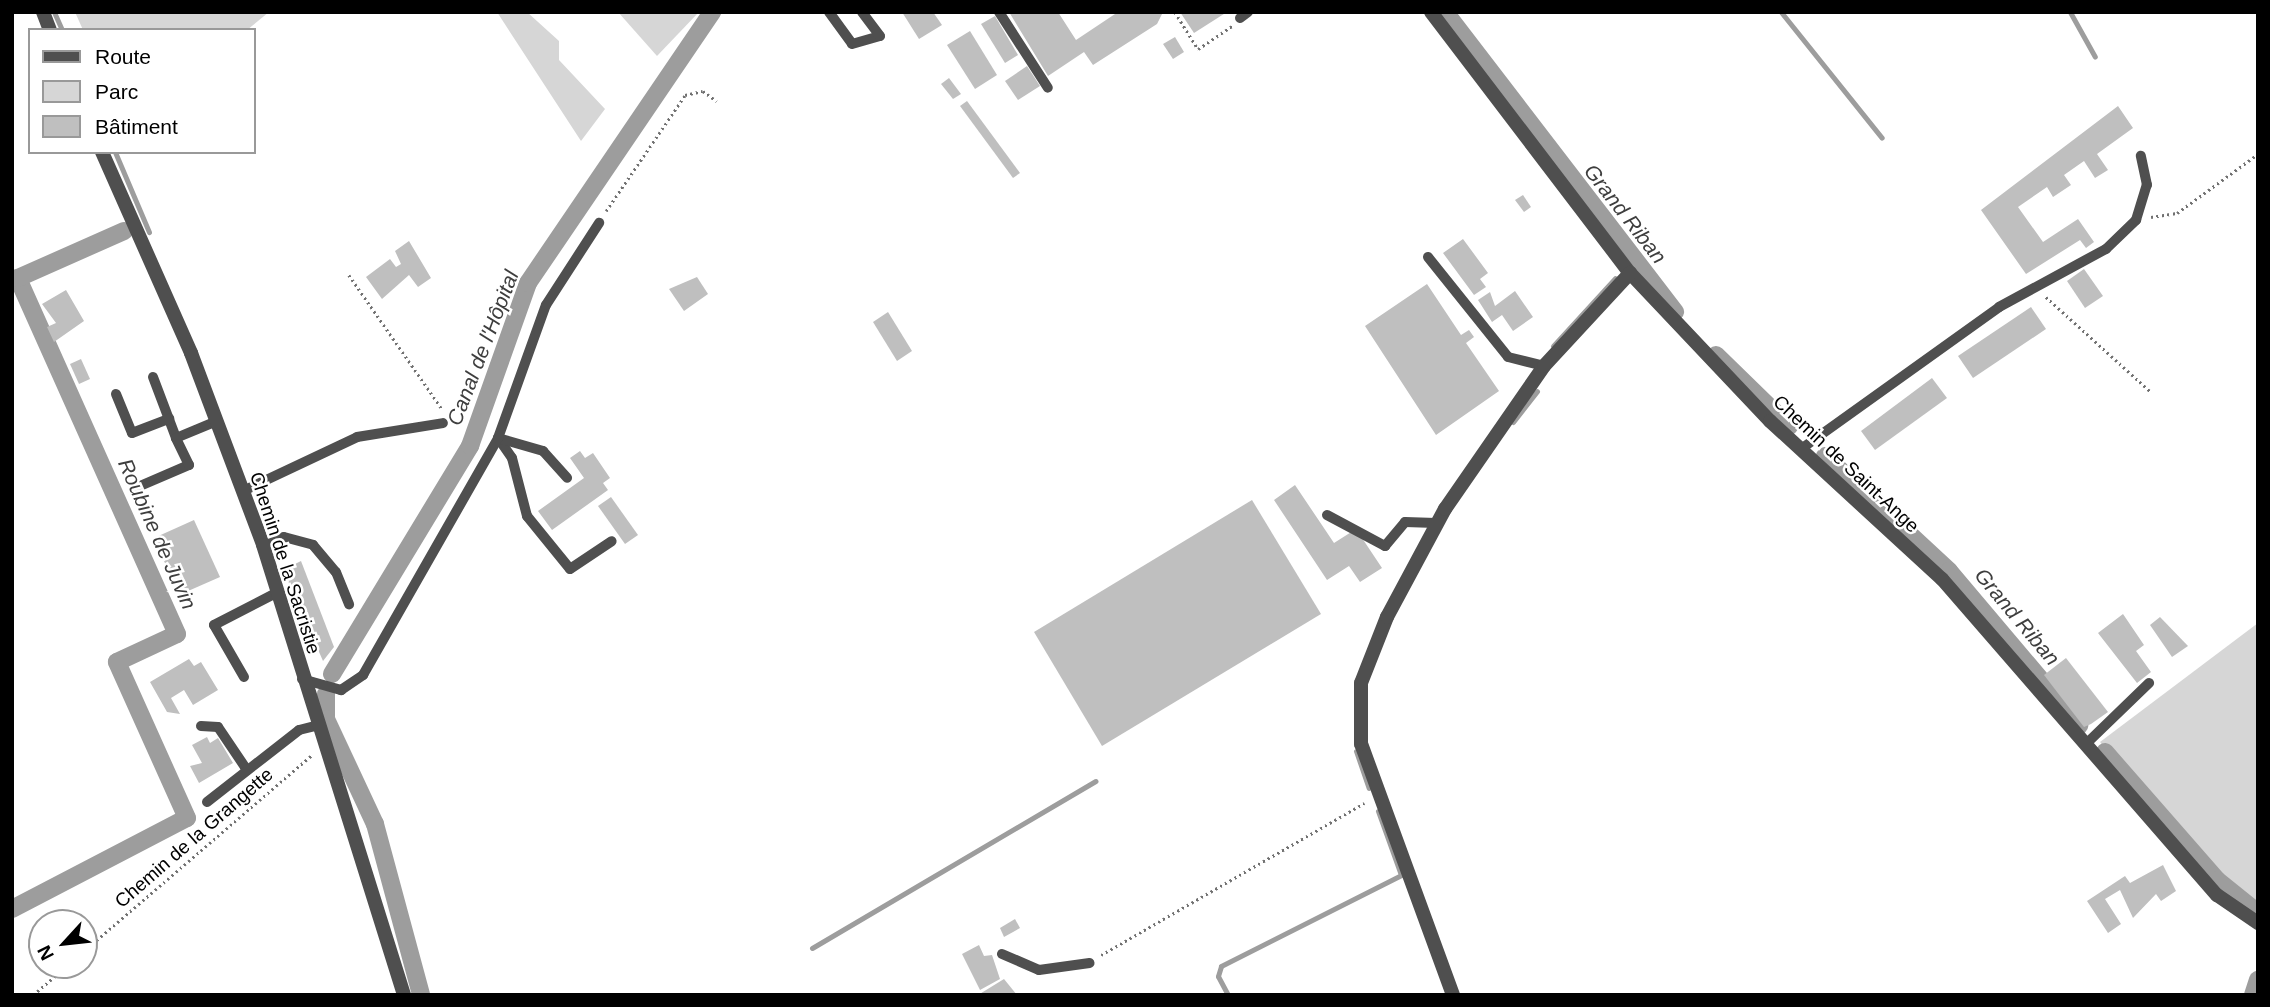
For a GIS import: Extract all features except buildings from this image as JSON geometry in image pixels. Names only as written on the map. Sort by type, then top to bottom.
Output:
[{"type":"street","name":"Chemin de Saint-Ange","points":[[1431,12],[1630,273],[1801,449],[1942,579],[2088,743],[2217,895],[2258,923]]},
{"type":"street","name":"Chemin de la Sacristie","points":[[104,154],[217,421],[263,545],[315,726],[366,861],[404,995]]},
{"type":"street","points":[[1453,995],[1361,744],[1361,683],[1436,523],[1544,366],[1630,273]]},
{"type":"lane","points":[[830,12],[852,44],[880,36],[862,12]]},
{"type":"lane","points":[[999,12],[1048,88]]},
{"type":"lane","points":[[1801,449],[2036,287],[2106,249],[2136,220],[2147,185],[2141,156]]},
{"type":"lane","points":[[302,679],[341,690],[363,675],[498,438],[546,305],[599,223]]},
{"type":"lane","points":[[1428,257],[1507,357],[1544,366]]},
{"type":"lane","points":[[133,489],[188,465],[153,377]]},
{"type":"lane","points":[[116,394],[132,433],[169,419]]},
{"type":"lane","points":[[176,438],[217,421]]},
{"type":"lane","points":[[243,491],[357,437],[443,423]]},
{"type":"lane","points":[[498,438],[543,451],[567,478]]},
{"type":"lane","points":[[498,438],[512,458],[527,516],[570,569],[612,541]]},
{"type":"lane","points":[[1327,515],[1385,546],[1405,522],[1436,523]]},
{"type":"lane","points":[[263,545],[284,537],[313,545],[336,572],[349,604]]},
{"type":"lane","points":[[244,677],[214,625],[278,593]]},
{"type":"lane","points":[[2088,743],[2149,682]]},
{"type":"lane","points":[[201,726],[218,727],[247,770]]},
{"type":"lane","points":[[207,802],[299,730],[315,726]]},
{"type":"lane","points":[[1002,954],[1039,970],[1090,963]]},
{"type":"path","points":[[1175,12],[1198,49],[1244,15]]},
{"type":"path","points":[[599,223],[685,95],[703,92],[717,101]]},
{"type":"path","points":[[2136,220],[2177,213],[2258,154]]},
{"type":"path","points":[[349,275],[434,391],[443,423]]},
{"type":"path","points":[[2036,287],[2150,391]]},
{"type":"path","name":"Chemin de la Grangette","points":[[98,939],[323,745]]},
{"type":"path","points":[[1090,963],[1166,912],[1380,796]]},
{"type":"path","points":[[33,995],[52,979]]},
{"type":"green space","points":[[75,12],[269,12],[249,28],[82,28]]},
{"type":"green space","points":[[497,12],[527,12],[559,41],[559,60],[605,109],[581,141]]},
{"type":"green space","points":[[618,12],[699,12],[657,56]]},
{"type":"green space","points":[[2258,623],[2258,908],[2226,886],[2100,742]]},
{"type":"waterway","points":[[54,12],[61,28]]},
{"type":"waterway","name":"Canal de l'Hôpital","points":[[332,674],[470,446],[528,283],[712,12]]},
{"type":"waterway","name":"Grand Riban","points":[[1445,12],[1675,312]]},
{"type":"waterway","points":[[1781,12],[1882,138]]},
{"type":"waterway","points":[[2070,12],[2095,57]]},
{"type":"waterway","points":[[116,154],[149,232]]},
{"type":"waterway","name":"Roubine de Juvin","points":[[12,909],[187,818],[117,662],[177,634],[18,278],[124,231]]},
{"type":"waterway","points":[[1553,346],[1615,278]]},
{"type":"waterway","name":"Grand Riban","points":[[1716,355],[1789,426]]},
{"type":"waterway","points":[[1513,422],[1537,391]]},
{"type":"waterway","name":"Grand Riban","points":[[1825,456],[1949,571],[2079,725]]},
{"type":"waterway","name":"Canal de l'Hôpital","points":[[326,694],[326,719],[375,824],[421,995]]},
{"type":"waterway","points":[[1356,751],[1369,788]]},
{"type":"waterway","name":"Grand Riban","points":[[2105,752],[2217,880],[2258,913]]},
{"type":"waterway","points":[[812,948],[1096,781]]},
{"type":"waterway","points":[[1228,995],[1218,976],[1221,966],[1401,875],[1378,811]]},
{"type":"waterway","name":"Grand Riban","points":[[2253,995],[2258,980]]}]
